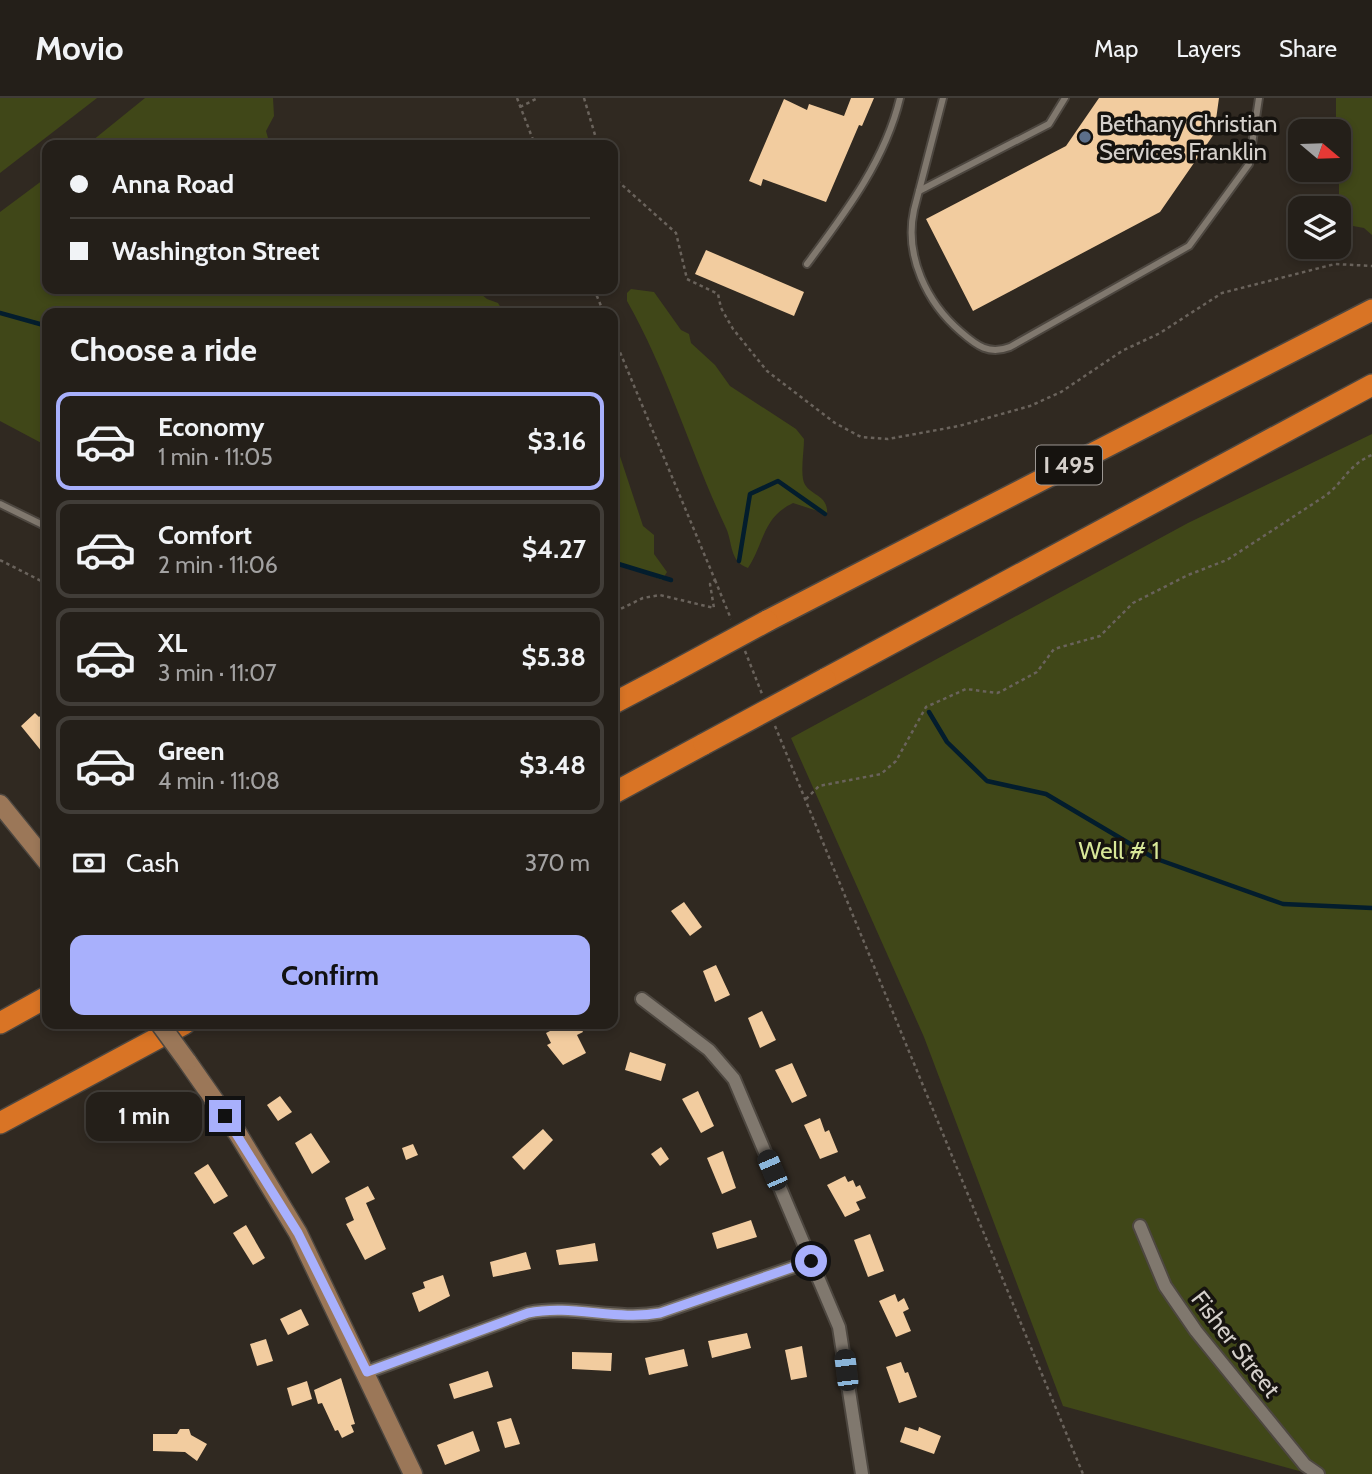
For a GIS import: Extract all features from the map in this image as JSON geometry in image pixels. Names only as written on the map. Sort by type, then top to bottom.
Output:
[{"type":"highway","name":"I 495","points":[[618,701],[767,621],[1372,310]]},
{"type":"highway","points":[[618,791],[1372,386]]},
{"type":"highway","points":[[0,1023],[42,1000]]},
{"type":"highway","points":[[0,1123],[175,1029]]},
{"type":"main road","points":[[0,804],[42,856]]},
{"type":"main road","points":[[164,1029],[275,1192],[367,1372],[413,1474]]},
{"type":"street","points":[[642,999],[709,1050],[734,1079],[839,1327],[862,1474]]},
{"type":"street","name":"Fisher Street","points":[[1140,1226],[1165,1286],[1196,1331],[1305,1465],[1318,1474]]},
{"type":"street","points":[[367,1372],[528,1313],[553,1308],[637,1317],[660,1313],[811,1261]]},
{"type":"lane","points":[[807,264],[862,188],[884,147],[900,98]]},
{"type":"lane","points":[[943,98],[919,191],[911,235],[922,282],[931,300],[948,321],[975,343],[991,351],[1004,349],[1189,246],[1249,164],[1259,98]]},
{"type":"lane","points":[[919,191],[1049,124],[1065,98]]},
{"type":"lane","points":[[0,504],[42,525]]},
{"type":"path","points":[[517,98],[533,140]]},
{"type":"path","points":[[520,107],[538,98]]},
{"type":"path","points":[[584,98],[597,140]]},
{"type":"path","points":[[618,347],[731,619]]},
{"type":"path","points":[[806,800],[819,786],[881,774],[896,761],[926,707],[966,689],[997,693],[1015,684],[1044,666],[1054,649],[1100,636],[1133,603],[1188,575],[1227,560],[1325,496],[1335,488],[1349,468],[1372,456]]},
{"type":"path","points":[[0,560],[42,581]]},
{"type":"path","points":[[618,610],[643,598],[660,595],[714,608],[710,584],[715,580]]},
{"type":"path","points":[[742,645],[763,696]]},
{"type":"path","points":[[774,722],[1083,1474]]},
{"type":"green space","points":[[0,98],[97,98],[42,140],[0,173]]},
{"type":"green space","points":[[145,98],[273,98],[274,116],[266,131],[269,140],[93,140]]},
{"type":"green space","points":[[1336,98],[1372,98],[1372,235],[1364,228],[1351,226],[1351,196],[1339,196],[1339,182],[1351,182],[1351,119],[1336,119]]},
{"type":"green space","points":[[42,181],[42,294],[481,294],[498,303],[501,308],[42,308],[42,443],[0,421],[0,212]]},
{"type":"green space","points":[[631,289],[654,292],[681,330],[689,334],[691,343],[715,365],[730,386],[796,429],[804,439],[803,479],[808,489],[825,502],[827,514],[793,503],[783,509],[765,531],[748,568],[735,556],[655,356],[627,301],[627,293]]},
{"type":"green space","name":"Well # 1","points":[[1372,434],[1372,1474],[1310,1474],[1063,1406],[924,1037],[791,738],[1188,523]]},
{"type":"green space","points":[[618,450],[643,526],[654,535],[654,554],[667,572],[662,580],[618,563]]},
{"type":"building","points":[[851,98],[874,98],[862,126],[859,125],[826,202],[763,179],[761,186],[749,181],[784,99],[807,110],[809,104],[844,116]]},
{"type":"building","points":[[1099,98],[1219,98],[1214,134],[1160,212],[973,311],[926,219],[1066,146]]},
{"type":"building","points":[[706,250],[804,292],[794,316],[695,274]]},
{"type":"building","points":[[35,713],[39,717],[42,714],[42,752],[21,726]]},
{"type":"building","points":[[684,902],[702,927],[690,936],[671,911]]},
{"type":"building","points":[[716,965],[730,995],[715,1002],[703,971]]},
{"type":"building","points":[[762,1011],[776,1040],[760,1048],[748,1018]]},
{"type":"building","points":[[554,1029],[582,1029],[583,1032],[577,1035],[586,1053],[563,1065],[547,1045],[551,1043],[546,1033]]},
{"type":"building","points":[[630,1052],[666,1064],[661,1081],[625,1070]]},
{"type":"building","points":[[792,1063],[807,1096],[792,1103],[775,1070]]},
{"type":"building","points":[[698,1091],[714,1126],[701,1133],[682,1099]]},
{"type":"building","points":[[280,1096],[292,1112],[278,1121],[267,1105]]},
{"type":"building","points":[[820,1118],[825,1132],[829,1130],[838,1152],[820,1159],[804,1125]]},
{"type":"building","points":[[543,1129],[553,1140],[524,1170],[512,1157]]},
{"type":"building","points":[[311,1133],[330,1162],[312,1174],[295,1143]]},
{"type":"building","points":[[413,1144],[418,1155],[406,1160],[402,1148]]},
{"type":"building","points":[[661,1147],[669,1159],[660,1166],[651,1154]]},
{"type":"building","points":[[723,1151],[736,1188],[722,1194],[707,1158]]},
{"type":"building","points":[[208,1164],[228,1196],[214,1204],[194,1173]]},
{"type":"building","points":[[845,1176],[848,1182],[853,1180],[856,1187],[860,1185],[866,1198],[856,1202],[860,1210],[845,1217],[827,1185]]},
{"type":"building","points":[[368,1186],[375,1199],[366,1203],[386,1249],[365,1260],[346,1224],[354,1220],[345,1198]]},
{"type":"building","points":[[751,1220],[757,1237],[717,1249],[712,1233]]},
{"type":"building","points":[[246,1225],[265,1258],[253,1265],[233,1233]]},
{"type":"building","points":[[870,1234],[884,1271],[868,1277],[854,1240]]},
{"type":"building","points":[[595,1243],[598,1261],[559,1265],[556,1250]]},
{"type":"building","points":[[526,1252],[531,1269],[493,1277],[490,1262]]},
{"type":"building","points":[[443,1275],[450,1296],[419,1312],[412,1293],[425,1288],[423,1282]]},
{"type":"building","points":[[895,1294],[898,1302],[904,1298],[909,1309],[903,1312],[911,1331],[896,1337],[879,1301]]},
{"type":"building","points":[[301,1309],[309,1325],[288,1335],[280,1319]]},
{"type":"building","points":[[747,1333],[751,1348],[712,1358],[708,1341]]},
{"type":"building","points":[[266,1339],[273,1361],[257,1366],[250,1344]]},
{"type":"building","points":[[802,1346],[807,1377],[791,1380],[785,1350]]},
{"type":"building","points":[[684,1349],[688,1366],[649,1375],[645,1358]]},
{"type":"building","points":[[572,1352],[612,1353],[611,1371],[572,1369]]},
{"type":"building","points":[[901,1362],[905,1373],[908,1372],[917,1397],[899,1403],[886,1367]]},
{"type":"building","points":[[488,1371],[493,1387],[454,1399],[449,1384]]},
{"type":"building","points":[[341,1378],[355,1424],[351,1425],[354,1432],[342,1438],[338,1430],[335,1431],[322,1403],[318,1404],[314,1390]]},
{"type":"building","points":[[307,1381],[312,1399],[292,1406],[287,1388]]},
{"type":"building","points":[[511,1418],[520,1444],[505,1448],[497,1422]]},
{"type":"building","points":[[905,1427],[918,1431],[919,1427],[941,1436],[934,1454],[900,1442]]},
{"type":"building","points":[[180,1429],[189,1429],[191,1435],[207,1444],[197,1461],[185,1452],[153,1451],[153,1434],[177,1434]]},
{"type":"building","points":[[473,1431],[480,1451],[445,1465],[437,1445]]},
{"type":"waterway","points":[[0,313],[42,325]]},
{"type":"waterway","points":[[739,561],[750,494],[778,481],[825,514]]},
{"type":"waterway","points":[[618,564],[671,580]]},
{"type":"waterway","points":[[929,712],[947,742],[987,781],[1046,794],[1154,858],[1283,904],[1372,908]]},
{"type":"place","name":"Bethany Christian Services Franklin","points":[[1085,137]]},
{"type":"route","points":[[225,1116],[275,1192],[298,1233],[367,1372],[528,1313],[553,1308],[611,1316],[637,1317],[660,1313],[811,1261]]}]
